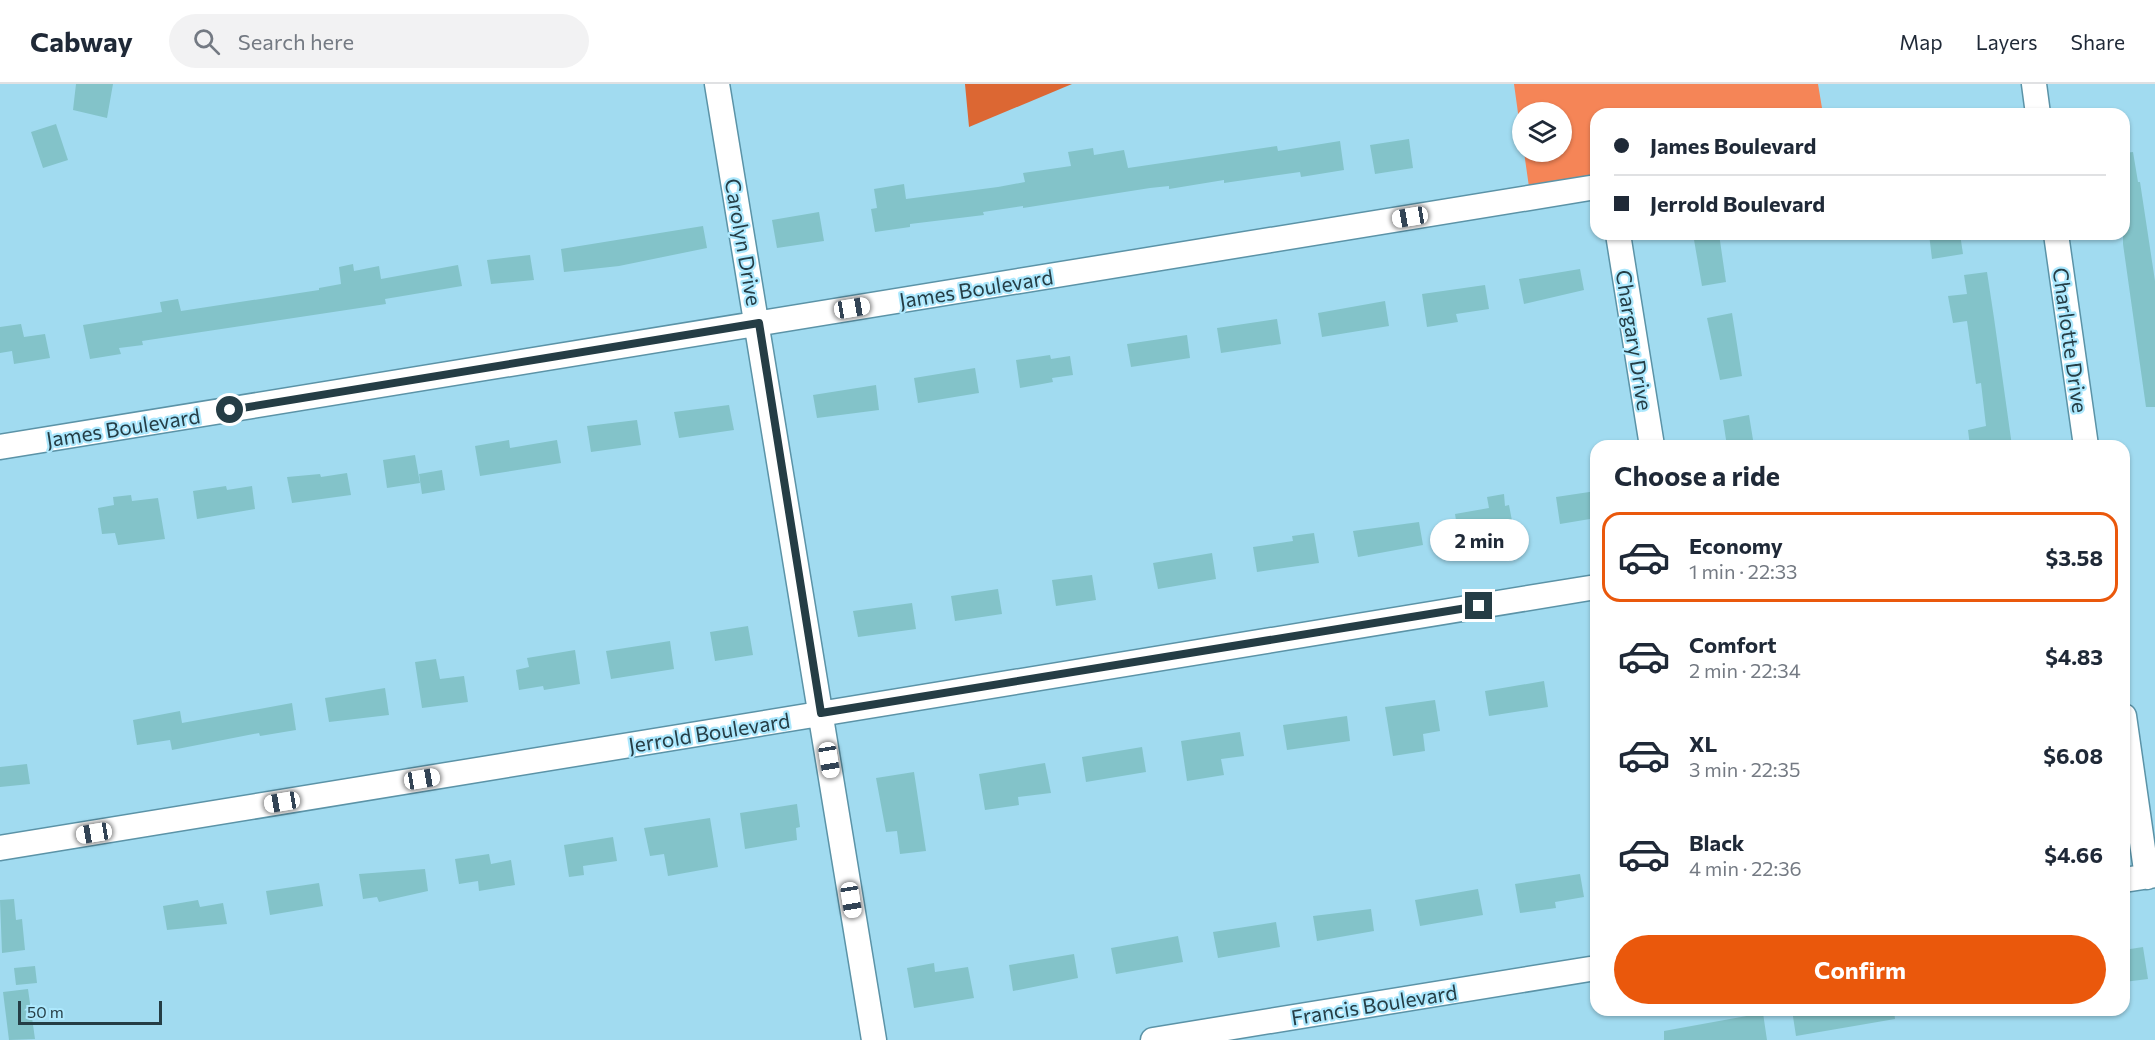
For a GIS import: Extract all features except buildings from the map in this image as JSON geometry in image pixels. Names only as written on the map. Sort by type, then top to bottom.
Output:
[{"type":"street","name":"Carolyn Drive","points":[[717,84],[759,323],[874,1040]]},
{"type":"street","points":[[2034,84],[2037,108]]},
{"type":"street","name":"James Boulevard","points":[[0,447],[1590,188]]},
{"type":"street","name":"Chargary Drive","points":[[1619,240],[1651,440]]},
{"type":"street","name":"Charlotte Drive","points":[[2056,240],[2085,440]]},
{"type":"street","name":"Jerrold Boulevard","points":[[0,848],[1590,587]]},
{"type":"street","points":[[2130,770],[2142,877]]},
{"type":"street","name":"Francis Boulevard","points":[[1153,1040],[1262,1031],[1590,969]]},
{"type":"shaded area","points":[[965,84],[1072,84],[969,127]]},
{"type":"shaded area","points":[[1514,84],[1818,84],[1822,108],[1590,108],[1590,176],[1529,187],[1525,162],[1572,162],[1572,102],[1516,102]]},
{"type":"route","points":[[230,410],[759,323],[821,713],[1479,606]]}]
